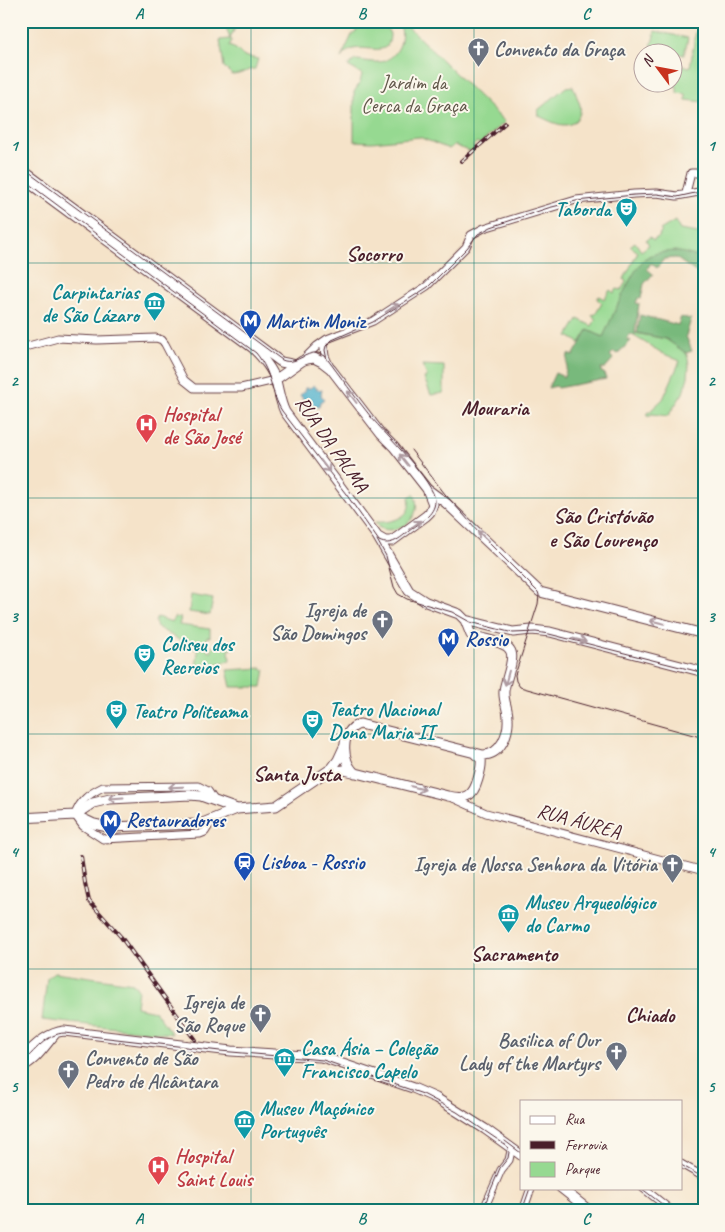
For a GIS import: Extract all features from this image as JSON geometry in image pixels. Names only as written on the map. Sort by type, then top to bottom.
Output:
[{"type":"main road","points":[[21,169],[54,196]]},
{"type":"main road","points":[[21,176],[54,196]]},
{"type":"main road","name":"RUA DA PALMA","points":[[54,196],[265,360],[275,380],[279,399],[285,412],[377,536],[388,552],[400,577],[412,593],[426,602],[455,611],[465,620]]},
{"type":"main road","name":"RUA DA PALMA","points":[[68,207],[282,362],[299,363],[314,358],[331,370]]},
{"type":"main road","points":[[275,380],[299,363]]},
{"type":"main road","points":[[331,370],[381,434],[394,447],[426,490],[433,504],[426,516],[392,541],[385,541],[377,536]]},
{"type":"main road","points":[[426,490],[446,503],[542,592],[704,634]]},
{"type":"main road","points":[[465,620],[513,632],[532,630],[550,632],[704,672]]},
{"type":"main road","points":[[75,815],[94,824],[108,827],[200,824],[237,809],[271,807],[285,801],[336,763],[348,733],[357,725],[365,724],[486,755],[498,750],[503,743],[508,720],[504,694],[512,657],[511,650],[503,644],[471,635],[465,620]]},
{"type":"main road","points":[[345,743],[346,762],[355,773]]},
{"type":"main road","points":[[326,772],[340,770],[448,796],[466,797],[474,790],[482,763],[478,756],[472,752]]},
{"type":"main road","points":[[21,818],[75,815],[93,804],[110,799],[198,795],[237,809]]},
{"type":"main road","points":[[213,819],[214,800]]},
{"type":"main road","points":[[21,1067],[43,1050],[58,1032]]},
{"type":"main road","points":[[21,1058],[42,1040],[58,1032],[140,1039],[212,1049],[320,1057],[413,1088],[436,1098],[510,1146],[520,1156]]},
{"type":"main road","points":[[564,1190],[590,1211]]},
{"type":"street","points":[[686,193],[692,173],[703,173]]},
{"type":"street","points":[[299,363],[323,342],[373,320],[427,286],[466,247],[471,238],[490,226],[576,200],[657,193],[677,196],[704,190]]},
{"type":"street","points":[[21,348],[58,338],[99,340],[156,338],[162,340],[184,380],[194,388],[241,388],[275,380]]},
{"type":"street","points":[[323,342],[324,356],[331,370]]},
{"type":"street","points":[[75,815],[82,800],[92,792],[103,787],[198,786],[208,791],[214,800]]},
{"type":"street","name":"RUA ÁUREA","points":[[448,796],[486,813],[704,871]]},
{"type":"street","points":[[486,1209],[501,1170],[508,1162],[511,1151],[510,1146]]},
{"type":"street","points":[[508,1162],[520,1157]]},
{"type":"street","points":[[682,1165],[702,1176]]},
{"type":"street","points":[[523,1211],[530,1190]]},
{"type":"street","points":[[646,1190],[672,1211]]},
{"type":"green space","points":[[224,21],[235,21],[235,28],[230,39]]},
{"type":"green space","points":[[366,21],[385,24],[390,34],[389,43],[384,48],[363,48],[347,51],[341,58],[352,35]]},
{"type":"green space","name":"Jardim da Cerca da Graça","points":[[406,25],[505,122],[480,144],[477,142],[473,146],[475,149],[471,152],[454,145],[449,149],[419,137],[372,142],[354,141],[354,92],[360,83],[362,74],[348,66],[355,60],[380,62],[390,58],[400,45],[401,28]]},
{"type":"green space","points":[[655,31],[688,38],[684,55],[682,55],[682,42],[652,42]]},
{"type":"green space","points":[[696,31],[704,33],[704,102],[686,100],[686,94],[677,93],[682,92],[682,66],[690,67]]},
{"type":"green space","points":[[220,40],[232,40],[229,46],[236,49],[243,56],[258,59],[255,69],[232,75],[224,67]]},
{"type":"green space","points":[[573,86],[580,107],[576,120],[568,125],[563,125],[539,116],[538,110],[566,87]]},
{"type":"green space","points":[[675,221],[680,230],[704,234],[702,243],[704,244],[704,262],[695,256],[645,258],[629,282],[603,337],[588,330],[580,343],[568,336],[578,319],[592,326],[596,319],[592,316],[593,314],[595,315],[602,303],[597,299],[599,296],[604,299],[610,290],[614,293],[617,289],[621,290],[626,282],[624,279],[638,252],[630,246],[635,242],[641,251],[649,245],[646,240],[650,237],[653,240],[660,236],[659,234],[662,232],[660,230]]},
{"type":"green space","points":[[676,251],[695,256],[704,262],[704,278],[676,258],[664,259],[657,268],[651,263],[647,269],[653,274],[644,284],[641,299],[638,298],[636,303],[639,304],[634,336],[630,334],[627,339],[631,341],[617,354],[614,352],[610,355],[613,359],[605,368],[601,368],[601,372],[604,373],[606,379],[548,388],[555,373],[564,377],[568,354],[573,356],[588,330],[603,337],[623,294],[641,263],[653,255]]},
{"type":"green space","points":[[640,315],[678,325],[681,317],[691,319],[686,336],[692,351],[686,353],[666,339],[637,333]]},
{"type":"green space","points":[[635,333],[666,339],[686,353],[688,358],[688,377],[683,393],[668,416],[652,414],[648,416],[647,414],[663,399],[680,361],[662,353],[634,336]]},
{"type":"green space","points":[[422,365],[444,366],[444,393],[431,395],[424,378],[427,376]]},
{"type":"green space","points":[[414,494],[416,510],[408,523],[394,530],[378,527],[375,522],[387,522],[404,515],[410,504],[409,497]]},
{"type":"green space","points":[[191,595],[213,599],[210,615],[189,612]]},
{"type":"green space","points":[[157,617],[172,622],[174,617],[181,618],[179,625],[210,629],[210,637],[207,637],[207,650],[212,651],[212,647],[220,647],[220,640],[232,641],[232,649],[229,649],[230,661],[196,668],[198,651],[157,627],[155,622]]},
{"type":"green space","points":[[262,668],[262,670],[265,669],[262,687],[231,687],[227,670]]},
{"type":"green space","points":[[54,972],[133,983],[138,990],[136,1007],[155,1011],[172,1034],[42,1020],[47,978]]},
{"type":"water","points":[[314,385],[317,389],[322,390],[321,395],[324,399],[320,402],[319,407],[314,406],[310,409],[307,405],[302,404],[303,399],[300,395],[304,392],[305,388],[310,388]]},
{"type":"tram line","points":[[21,167],[282,360],[293,361],[314,353],[325,356],[371,417],[427,482],[435,501],[429,515],[395,541],[387,543],[379,541],[346,494],[282,411],[275,397],[266,368],[256,353],[21,178]]},
{"type":"tram line","points":[[327,360],[325,350],[332,340],[373,322],[428,287],[467,248],[478,234],[491,227],[576,201],[657,194],[677,197],[704,191]]},
{"type":"tram line","points":[[411,450],[445,494],[487,541],[538,592],[538,604],[515,675],[520,687],[704,738]]},
{"type":"tram line","points":[[377,540],[386,556],[394,587],[398,594],[407,599],[452,612],[470,622],[513,633],[536,632],[549,634],[704,673]]},
{"type":"tram line","points":[[21,1064],[52,1036],[65,1033],[220,1051],[323,1060],[423,1094],[457,1112],[507,1146],[508,1158],[500,1168],[482,1211]]},
{"type":"tram line","points":[[505,1141],[520,1152]]},
{"type":"tram line","points":[[682,1166],[704,1178]]},
{"type":"tram line","points":[[522,1211],[529,1190]]},
{"type":"tram line","points":[[644,1190],[671,1211]]},
{"type":"railway","points":[[462,161],[505,123]]},
{"type":"railway","points":[[81,856],[89,901],[121,937],[195,1040]]},
{"type":"place","name":"Convento da Graça","points":[[478,68]]},
{"type":"place","name":"Taborda","points":[[627,228]]},
{"type":"place","name":"Carpintarias de São Lázaro","points":[[155,322]]},
{"type":"place","name":"Martim Moniz","points":[[250,340]]},
{"type":"place","name":"Hospital de São José","points":[[147,444]]},
{"type":"place","name":"Igreja de São Domingos","points":[[382,640]]},
{"type":"place","name":"Rossio","points":[[449,658]]},
{"type":"place","name":"Coliseu dos Recreios","points":[[145,674]]},
{"type":"place","name":"Teatro Politeama","points":[[117,730]]},
{"type":"place","name":"Teatro Nacional Dona Maria II","points":[[313,740]]},
{"type":"place","name":"Restauradores","points":[[110,839]]},
{"type":"place","name":"Lisboa - Rossio","points":[[245,881]]},
{"type":"place","name":"Igreja de Nossa Senhora da Vitória","points":[[673,883]]},
{"type":"place","name":"Museu Arqueológico do Carmo","points":[[509,933]]},
{"type":"place","name":"Igreja de São Roque","points":[[260,1033]]},
{"type":"place","name":"Basilica of Our Lady of the Martyrs","points":[[616,1071]]},
{"type":"place","name":"Casa Ásia – Coleção Francisco Capelo","points":[[285,1078]]},
{"type":"place","name":"Convento de São Pedro de Alcântara","points":[[69,1089]]},
{"type":"place","name":"Museu Maçónico Português","points":[[244,1139]]},
{"type":"place","name":"Hospital Saint Louis","points":[[159,1186]]},
{"type":"district","name":"Socorro","points":[[374,254]]},
{"type":"district","name":"Mouraria","points":[[495,408]]},
{"type":"district","name":"São Cristóvão e São Lourenço","points":[[603,528]]},
{"type":"district","name":"Santa Justa","points":[[297,774]]},
{"type":"district","name":"Sacramento","points":[[514,954]]},
{"type":"district","name":"Chiado","points":[[650,1015]]}]
